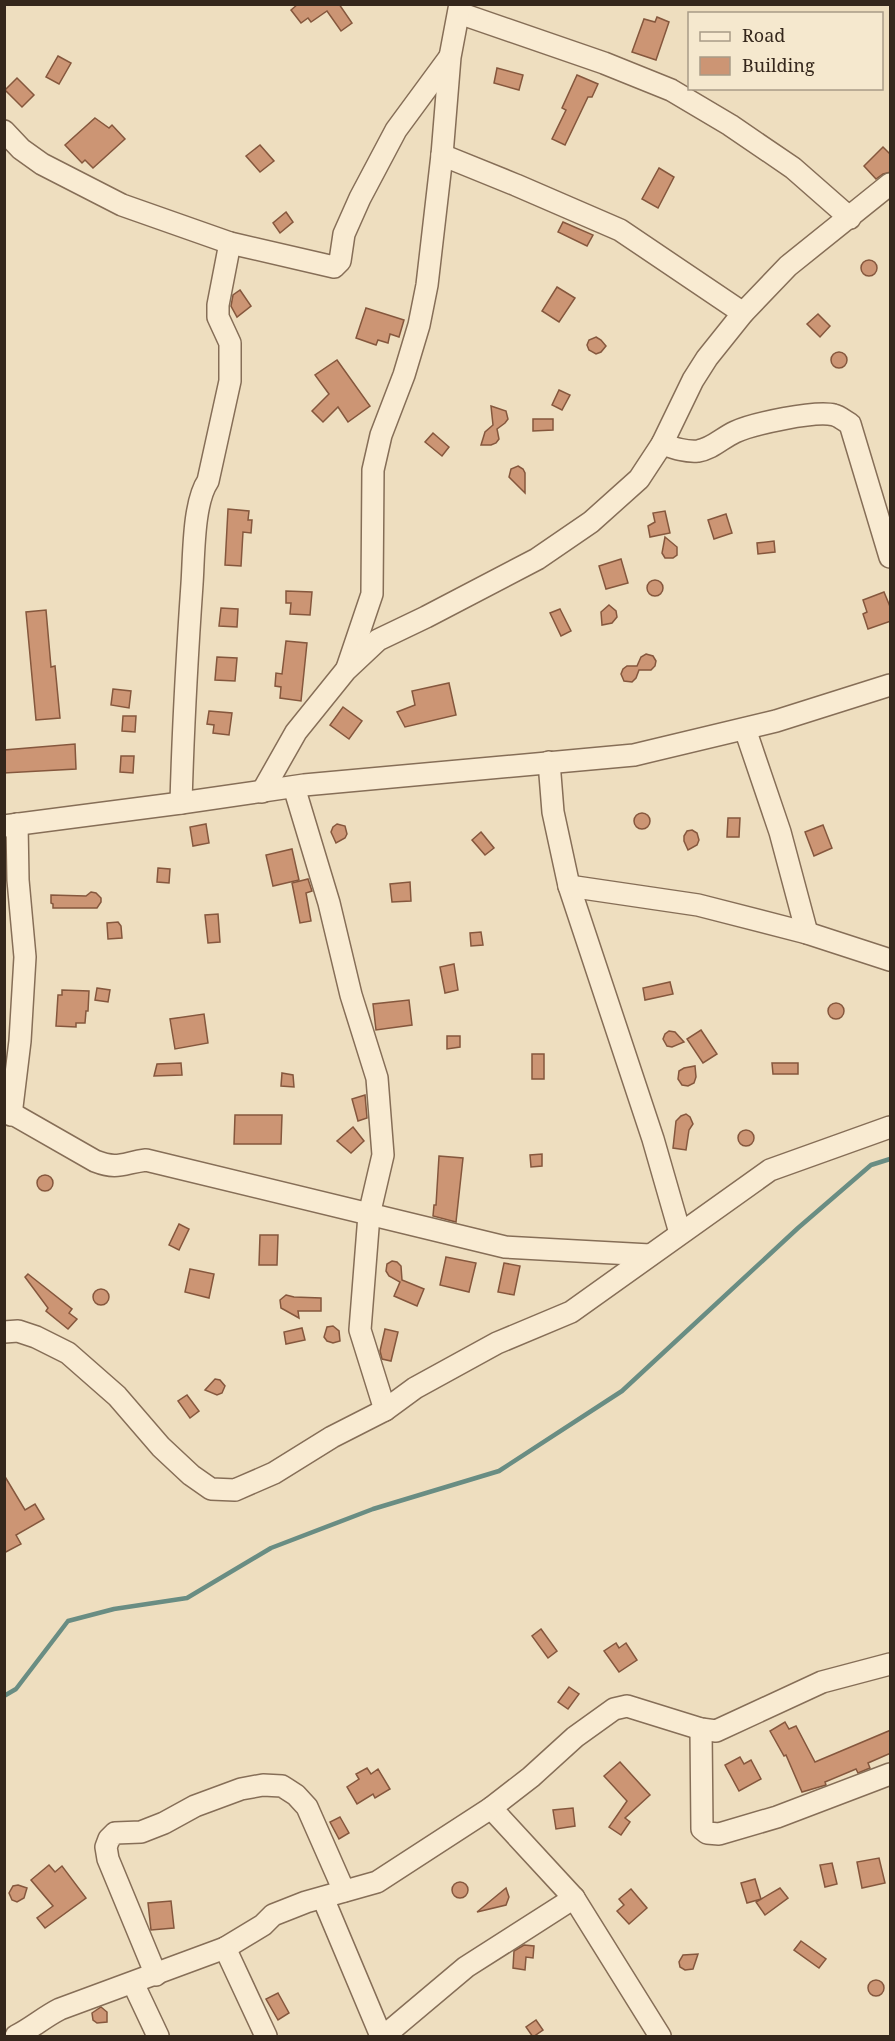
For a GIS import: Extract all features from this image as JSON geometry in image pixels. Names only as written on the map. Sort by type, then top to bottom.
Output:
[{"type":"street","points":[[346,670],[372,594],[373,470],[381,435],[404,375],[419,325],[427,285],[442,155],[450,57],[460,9],[671,90],[793,168],[850,218]]},
{"type":"street","points":[[4,131],[21,149],[66,177],[122,205],[230,243],[329,267],[337,266],[342,253],[344,234],[396,130],[450,57]]},
{"type":"street","points":[[442,155],[620,230],[743,313]]},
{"type":"street","points":[[262,792],[296,732],[346,670],[378,640],[537,559],[591,522],[639,479],[662,444],[693,380],[707,358],[743,313],[788,266],[891,184]]},
{"type":"street","points":[[181,804],[183,726],[200,496],[208,481],[230,381],[230,343],[218,317],[218,305],[230,243]]},
{"type":"street","points":[[662,444],[686,451],[700,451],[757,424],[809,415],[834,415],[850,424],[891,557]]},
{"type":"street","points":[[650,1255],[505,1247],[146,1160],[118,1167],[106,1165],[8,1112],[20,1041],[25,957],[11,825],[181,804],[294,787],[634,755],[745,729],[891,685]]},
{"type":"street","points":[[745,729],[780,832],[807,933]]},
{"type":"street","points":[[549,762],[553,812],[569,886],[652,1139],[680,1233]]},
{"type":"street","points":[[294,787],[329,903],[351,995],[377,1078],[383,1155],[369,1215],[360,1330],[385,1410]]},
{"type":"street","points":[[569,886],[698,905],[807,933],[891,960]]},
{"type":"street","points":[[4,1332],[18,1331],[68,1353],[117,1396],[161,1447],[191,1475],[211,1489],[234,1490],[274,1473],[332,1437],[385,1410],[415,1388],[498,1343],[571,1312],[770,1170],[891,1127]]},
{"type":"street","points":[[16,2037],[30,2029],[42,2018],[60,2009],[225,1948],[263,1925],[273,1915],[306,1902],[377,1882],[491,1808],[531,1777],[575,1737],[620,1706],[627,1706],[701,1729],[716,1731],[822,1682],[891,1664]]},
{"type":"street","points":[[701,1729],[702,1829],[707,1833],[718,1834],[777,1817],[891,1774]]},
{"type":"street","points":[[156,1975],[108,1858],[106,1847],[109,1839],[115,1833],[141,1832],[165,1823],[195,1806],[241,1789],[263,1785],[282,1786],[296,1795],[307,1807],[344,1891]]},
{"type":"street","points":[[491,1808],[574,1898],[660,2037]]},
{"type":"street","points":[[323,1898],[382,2037],[466,1966],[574,1898]]},
{"type":"street","points":[[225,1948],[266,2037]]},
{"type":"street","points":[[133,1983],[158,2037]]},
{"type":"building","points":[[298,4],[339,4],[352,23],[341,31],[327,11],[311,22],[308,18],[301,23],[291,10]]},
{"type":"building","points":[[657,17],[669,22],[656,60],[632,52],[644,19],[655,22]]},
{"type":"building","points":[[58,56],[71,63],[59,84],[46,77]]},
{"type":"building","points":[[497,68],[523,75],[519,90],[494,83]]},
{"type":"building","points":[[577,75],[598,84],[592,97],[588,97],[565,145],[552,139],[566,110],[562,108]]},
{"type":"building","points":[[17,78],[34,95],[22,107],[5,90]]},
{"type":"building","points":[[95,118],[109,128],[112,125],[125,139],[93,168],[85,160],[82,163],[65,145]]},
{"type":"building","points":[[260,145],[274,161],[260,172],[246,156]]},
{"type":"building","points":[[883,147],[891,155],[891,172],[876,179],[864,166]]},
{"type":"building","points":[[659,168],[674,177],[658,208],[642,199]]},
{"type":"building","points":[[286,212],[293,222],[280,233],[273,223]]},
{"type":"building","points":[[563,222],[593,235],[587,246],[558,232]]},
{"type":"building","points":[[869,260],[875,262],[877,268],[875,274],[869,276],[863,274],[861,268],[863,262]]},
{"type":"building","points":[[557,287],[575,298],[559,322],[542,311]]},
{"type":"building","points":[[240,290],[251,306],[237,317],[231,306],[233,295]]},
{"type":"building","points":[[366,308],[404,320],[399,337],[390,334],[388,343],[378,340],[376,345],[356,338]]},
{"type":"building","points":[[818,314],[830,326],[820,337],[807,324]]},
{"type":"building","points":[[596,337],[606,346],[596,354],[589,350],[587,345],[589,340]]},
{"type":"building","points":[[836,352],[842,352],[847,360],[845,366],[836,368],[831,363],[831,357]]},
{"type":"building","points":[[337,360],[370,406],[348,422],[338,407],[323,422],[312,411],[329,394],[315,375]]},
{"type":"building","points":[[559,390],[570,395],[562,410],[552,405]]},
{"type":"building","points":[[491,406],[506,411],[508,419],[497,429],[499,439],[496,443],[481,445],[485,432],[493,425]]},
{"type":"building","points":[[533,419],[553,419],[553,430],[533,431]]},
{"type":"building","points":[[433,433],[449,447],[442,456],[425,442]]},
{"type":"building","points":[[518,466],[525,473],[525,493],[509,477],[511,469]]},
{"type":"building","points":[[228,509],[249,511],[248,520],[252,520],[251,533],[243,532],[241,566],[225,565]]},
{"type":"building","points":[[665,511],[670,533],[650,537],[648,526],[655,522],[653,513]]},
{"type":"building","points":[[726,514],[732,533],[714,539],[708,520]]},
{"type":"building","points":[[665,537],[677,547],[677,555],[673,558],[665,558],[662,553]]},
{"type":"building","points":[[774,541],[775,552],[758,554],[757,543]]},
{"type":"building","points":[[621,559],[628,583],[606,589],[599,566]]},
{"type":"building","points":[[655,580],[661,582],[663,588],[661,594],[655,596],[649,594],[647,588],[649,582]]},
{"type":"building","points":[[286,591],[312,592],[310,615],[290,614],[291,603],[286,603]]},
{"type":"building","points":[[884,592],[891,609],[891,621],[868,629],[863,614],[867,612],[863,600]]},
{"type":"building","points":[[609,605],[616,611],[617,617],[612,623],[602,625],[601,612]]},
{"type":"building","points":[[221,608],[238,609],[237,627],[219,626]]},
{"type":"building","points":[[560,609],[571,631],[561,636],[550,613]]},
{"type":"building","points":[[46,610],[51,667],[55,666],[60,718],[36,720],[26,612]]},
{"type":"building","points":[[286,641],[307,643],[301,701],[280,698],[281,687],[275,686],[276,673],[282,674]]},
{"type":"building","points":[[646,654],[653,656],[656,661],[655,666],[651,670],[639,670],[632,682],[624,681],[621,674],[623,669],[627,666],[637,666],[641,657]]},
{"type":"building","points":[[217,657],[237,658],[235,681],[215,680]]},
{"type":"building","points":[[449,683],[456,715],[405,727],[397,712],[415,705],[412,691]]},
{"type":"building","points":[[113,689],[131,691],[129,708],[111,705]]},
{"type":"building","points":[[343,707],[362,721],[349,739],[330,725]]},
{"type":"building","points":[[209,711],[232,713],[229,735],[213,733],[214,725],[207,724]]},
{"type":"building","points":[[123,716],[136,716],[135,732],[122,731]]},
{"type":"building","points":[[75,744],[76,769],[4,773],[4,750]]},
{"type":"building","points":[[121,756],[134,756],[133,773],[120,772]]},
{"type":"building","points":[[639,813],[645,813],[650,821],[648,827],[639,829],[634,824],[634,818]]},
{"type":"building","points":[[728,818],[740,818],[739,837],[727,837]]},
{"type":"building","points":[[206,824],[209,843],[193,846],[190,827]]},
{"type":"building","points":[[337,824],[345,826],[347,834],[345,838],[336,843],[331,832]]},
{"type":"building","points":[[823,825],[832,848],[814,856],[805,832]]},
{"type":"building","points":[[692,830],[697,833],[699,840],[697,845],[688,850],[684,836],[687,831]]},
{"type":"building","points":[[481,832],[494,848],[485,855],[472,840]]},
{"type":"building","points":[[292,849],[299,880],[273,886],[266,855]]},
{"type":"building","points":[[158,868],[170,869],[169,883],[157,882]]},
{"type":"building","points":[[308,879],[312,891],[306,893],[311,921],[300,923],[292,883]]},
{"type":"building","points":[[410,882],[411,901],[392,902],[390,884]]},
{"type":"building","points":[[91,892],[101,898],[97,908],[53,908],[51,903],[51,895],[86,896]]},
{"type":"building","points":[[218,914],[220,942],[208,943],[205,915]]},
{"type":"building","points":[[118,922],[121,926],[122,938],[108,939],[107,923]]},
{"type":"building","points":[[481,932],[483,945],[471,946],[470,933]]},
{"type":"building","points":[[454,964],[458,990],[445,993],[440,967]]},
{"type":"building","points":[[670,982],[673,994],[645,1000],[643,988]]},
{"type":"building","points":[[97,988],[110,990],[108,1002],[95,1000]]},
{"type":"building","points":[[62,990],[89,991],[85,1023],[76,1023],[76,1027],[56,1026],[58,995],[62,995]]},
{"type":"building","points":[[409,1000],[412,1025],[376,1030],[373,1004]]},
{"type":"building","points":[[833,1003],[839,1003],[844,1011],[842,1017],[833,1019],[828,1014],[828,1008]]},
{"type":"building","points":[[204,1014],[208,1043],[175,1049],[170,1019]]},
{"type":"building","points":[[701,1030],[717,1054],[703,1063],[687,1039]]},
{"type":"building","points":[[669,1031],[675,1032],[684,1042],[672,1047],[667,1046],[663,1039]]},
{"type":"building","points":[[447,1036],[460,1036],[460,1047],[447,1049]]},
{"type":"building","points":[[532,1054],[544,1054],[544,1079],[532,1079]]},
{"type":"building","points":[[181,1063],[182,1075],[154,1076],[157,1064]]},
{"type":"building","points":[[772,1063],[798,1063],[798,1074],[773,1074]]},
{"type":"building","points":[[695,1066],[694,1083],[688,1086],[682,1085],[678,1079],[679,1071]]},
{"type":"building","points":[[282,1073],[293,1075],[294,1087],[281,1086]]},
{"type":"building","points":[[365,1095],[367,1118],[358,1121],[352,1099]]},
{"type":"building","points":[[686,1114],[693,1124],[689,1130],[686,1150],[673,1148],[676,1121]]},
{"type":"building","points":[[235,1115],[282,1115],[281,1144],[234,1144]]},
{"type":"building","points":[[353,1127],[364,1141],[351,1153],[337,1141]]},
{"type":"building","points":[[746,1130],[752,1132],[754,1138],[752,1144],[746,1146],[740,1144],[738,1138],[740,1132]]},
{"type":"building","points":[[542,1154],[542,1166],[531,1167],[530,1155]]},
{"type":"building","points":[[439,1156],[463,1158],[456,1222],[433,1216],[434,1205],[436,1205]]},
{"type":"building","points":[[42,1175],[48,1175],[53,1183],[51,1189],[42,1191],[37,1186],[37,1180]]},
{"type":"building","points":[[179,1224],[189,1229],[179,1250],[169,1245]]},
{"type":"building","points":[[260,1235],[278,1235],[277,1265],[259,1265]]},
{"type":"building","points":[[446,1257],[476,1263],[469,1292],[440,1285]]},
{"type":"building","points":[[392,1261],[401,1266],[402,1280],[424,1289],[417,1306],[394,1296],[400,1282],[389,1276],[386,1271],[387,1264]]},
{"type":"building","points":[[504,1263],[520,1266],[514,1295],[498,1292]]},
{"type":"building","points":[[190,1269],[214,1274],[209,1298],[185,1292]]},
{"type":"building","points":[[28,1274],[72,1309],[69,1313],[77,1319],[68,1329],[46,1311],[48,1308],[25,1277]]},
{"type":"building","points":[[98,1289],[104,1289],[109,1297],[107,1303],[98,1305],[93,1300],[93,1294]]},
{"type":"building","points":[[286,1295],[321,1298],[321,1311],[298,1311],[299,1318],[281,1308],[280,1300]]},
{"type":"building","points":[[333,1326],[339,1331],[340,1341],[333,1343],[324,1337],[327,1327]]},
{"type":"building","points":[[302,1328],[305,1340],[286,1344],[284,1332]]},
{"type":"building","points":[[385,1329],[398,1332],[391,1361],[382,1359],[380,1351]]},
{"type":"building","points":[[215,1379],[220,1380],[225,1386],[222,1393],[217,1395],[205,1390]]},
{"type":"building","points":[[187,1395],[199,1411],[190,1418],[178,1401]]},
{"type":"building","points":[[4,1475],[25,1510],[35,1504],[44,1519],[16,1535],[21,1544],[4,1553]]},
{"type":"building","points":[[541,1629],[557,1651],[548,1658],[532,1636]]},
{"type":"building","points":[[616,1643],[619,1648],[626,1643],[637,1660],[619,1672],[604,1651]]},
{"type":"building","points":[[569,1687],[579,1694],[568,1709],[558,1702]]},
{"type":"building","points":[[785,1722],[789,1729],[796,1726],[815,1762],[891,1730],[891,1753],[868,1763],[870,1768],[858,1773],[856,1769],[825,1782],[826,1785],[802,1792],[786,1755],[784,1756],[770,1731]]},
{"type":"building","points":[[740,1757],[744,1764],[751,1760],[761,1779],[739,1791],[725,1765]]},
{"type":"building","points":[[620,1762],[650,1795],[625,1818],[630,1822],[621,1835],[609,1827],[627,1801],[604,1776]]},
{"type":"building","points":[[367,1768],[371,1774],[378,1769],[390,1789],[375,1798],[373,1794],[357,1804],[347,1787],[359,1779],[356,1774]]},
{"type":"building","points":[[573,1808],[575,1826],[556,1829],[553,1810]]},
{"type":"building","points":[[340,1817],[349,1833],[339,1839],[330,1822]]},
{"type":"building","points":[[879,1858],[885,1883],[862,1888],[857,1862]]},
{"type":"building","points":[[832,1863],[837,1884],[825,1887],[820,1865]]},
{"type":"building","points":[[49,1865],[55,1872],[62,1866],[86,1898],[45,1928],[37,1918],[53,1906],[31,1880]]},
{"type":"building","points":[[755,1879],[761,1899],[747,1903],[741,1883]]},
{"type":"building","points":[[457,1882],[463,1882],[468,1890],[466,1896],[457,1898],[452,1893],[452,1887]]},
{"type":"building","points":[[13,1886],[27,1888],[24,1898],[17,1902],[12,1900],[9,1893]]},
{"type":"building","points":[[506,1888],[509,1897],[506,1905],[477,1912]]},
{"type":"building","points":[[780,1888],[788,1898],[765,1915],[756,1902]]},
{"type":"building","points":[[631,1889],[647,1908],[629,1924],[617,1911],[624,1905],[619,1899]]},
{"type":"building","points":[[171,1901],[174,1928],[151,1930],[148,1903]]},
{"type":"building","points":[[801,1941],[826,1959],[819,1968],[794,1950]]},
{"type":"building","points":[[524,1945],[534,1946],[533,1958],[526,1957],[525,1970],[513,1968],[514,1951]]},
{"type":"building","points":[[698,1954],[693,1969],[685,1970],[680,1967],[679,1962],[683,1955]]},
{"type":"building","points":[[876,1980],[882,1982],[884,1988],[882,1994],[876,1996],[870,1994],[868,1988],[870,1982]]},
{"type":"building","points":[[278,1993],[289,2013],[278,2020],[266,1999]]},
{"type":"building","points":[[101,2007],[107,2012],[107,2022],[97,2023],[93,2020],[92,2013]]},
{"type":"building","points":[[536,2020],[543,2030],[533,2037],[526,2027]]},
{"type":"waterway","points":[[4,1696],[16,1689],[68,1621],[114,1609],[187,1598],[271,1548],[373,1509],[499,1471],[622,1391],[798,1228],[871,1165],[890,1159]]}]
